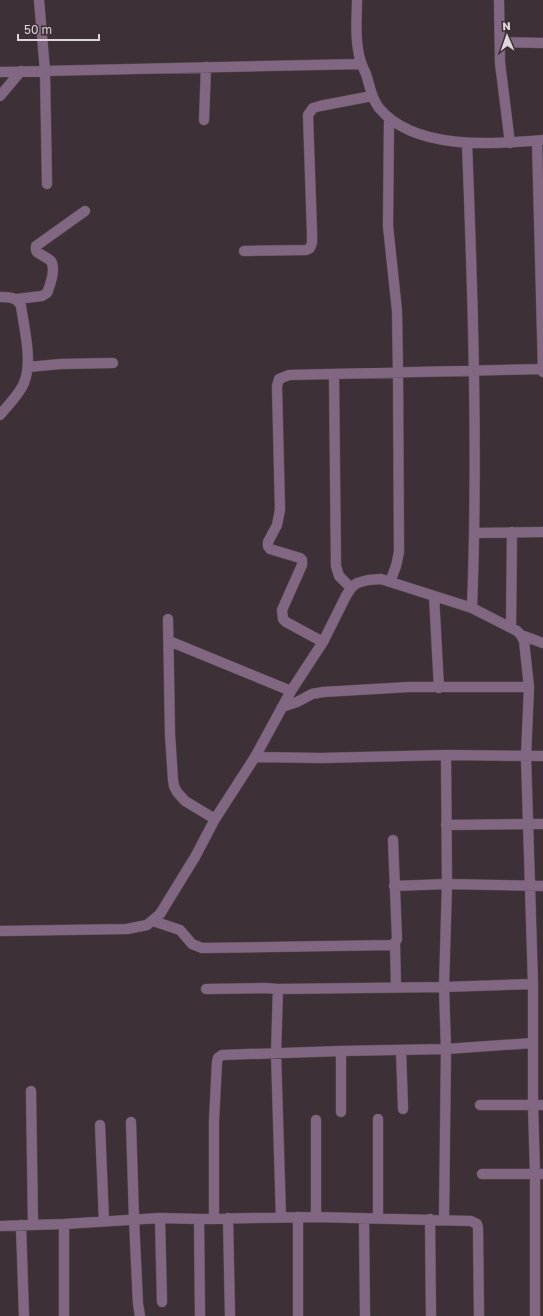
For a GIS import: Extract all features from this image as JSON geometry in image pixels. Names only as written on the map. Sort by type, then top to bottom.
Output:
[{"type":"street","points":[[39,0],[45,71],[46,184]]},
{"type":"street","points":[[357,0],[357,47],[361,64],[366,74],[372,96],[378,107],[389,118],[406,129],[420,134],[467,143],[540,141],[543,372]]},
{"type":"street","points":[[499,0],[500,63],[510,142]]},
{"type":"street","points":[[500,42],[543,42]]},
{"type":"street","points":[[0,72],[361,64]]},
{"type":"street","points":[[204,120],[206,67]]},
{"type":"street","points":[[0,96],[21,71]]},
{"type":"street","points":[[244,251],[306,250],[310,248],[312,233],[308,115],[313,108],[372,96]]},
{"type":"street","points":[[389,118],[388,226],[397,311],[399,552],[390,582]]},
{"type":"street","points":[[467,143],[473,294],[474,370],[475,533],[472,608]]},
{"type":"street","points":[[0,297],[11,297],[17,299],[42,296],[47,293],[53,271],[52,265],[51,261],[37,252],[35,248],[36,245],[85,211]]},
{"type":"street","points":[[0,415],[20,391],[28,367],[28,354],[21,306],[17,299]]},
{"type":"street","points":[[28,367],[61,364],[113,363]]},
{"type":"street","points":[[323,642],[283,619],[282,610],[302,562],[300,558],[293,555],[270,549],[268,544],[277,525],[280,510],[277,382],[281,377],[289,375],[543,369]]},
{"type":"street","points":[[334,374],[336,566],[339,576],[351,588]]},
{"type":"street","points":[[511,628],[512,532]]},
{"type":"street","points":[[475,533],[543,532]]},
{"type":"street","points":[[0,931],[127,929],[147,925],[153,921],[160,914],[195,857],[215,819],[255,757],[291,691],[323,642],[346,596],[351,588],[357,583],[381,579],[472,608],[517,631],[524,641],[529,688],[526,757],[536,1038],[539,1174],[535,1316]]},
{"type":"street","points":[[434,596],[439,688]]},
{"type":"street","points":[[168,619],[170,734],[174,786],[181,798],[215,819]]},
{"type":"street","points":[[521,635],[543,643]]},
{"type":"street","points":[[169,641],[291,691]]},
{"type":"street","points":[[282,707],[297,702],[312,694],[323,692],[409,687],[529,688]]},
{"type":"street","points":[[255,757],[321,758],[446,755],[543,756]]},
{"type":"street","points":[[444,1220],[446,1049],[444,987],[447,884],[446,755]]},
{"type":"street","points":[[446,825],[543,824]]},
{"type":"street","points":[[393,840],[397,939],[395,943],[396,988]]},
{"type":"street","points":[[394,886],[447,884],[543,886]]},
{"type":"street","points":[[153,921],[180,930],[188,941],[202,948],[388,946],[395,943]]},
{"type":"street","points":[[206,989],[396,988],[534,984]]},
{"type":"street","points":[[278,989],[276,1053],[281,1218]]},
{"type":"street","points":[[214,1218],[214,1121],[217,1062],[218,1058],[222,1055],[446,1049],[536,1038]]},
{"type":"street","points":[[401,1050],[403,1109]]},
{"type":"street","points":[[341,1051],[341,1112]]},
{"type":"street","points":[[31,1091],[33,1224]]},
{"type":"street","points":[[480,1105],[538,1105]]},
{"type":"street","points":[[378,1119],[378,1219]]},
{"type":"street","points":[[316,1120],[316,1217]]},
{"type":"street","points":[[131,1122],[134,1219],[138,1304],[140,1316]]},
{"type":"street","points":[[100,1125],[104,1221]]},
{"type":"street","points":[[482,1174],[539,1174]]},
{"type":"street","points":[[298,1217],[298,1316]]},
{"type":"street","points":[[0,1226],[160,1218],[199,1219],[316,1217],[471,1220],[477,1224],[478,1228],[479,1316]]},
{"type":"street","points":[[160,1218],[162,1302]]},
{"type":"street","points":[[228,1218],[230,1316]]},
{"type":"street","points":[[199,1219],[200,1316]]},
{"type":"street","points":[[364,1219],[365,1316]]},
{"type":"street","points":[[430,1219],[431,1316]]},
{"type":"street","points":[[64,1224],[64,1316]]},
{"type":"street","points":[[21,1225],[24,1316]]}]
